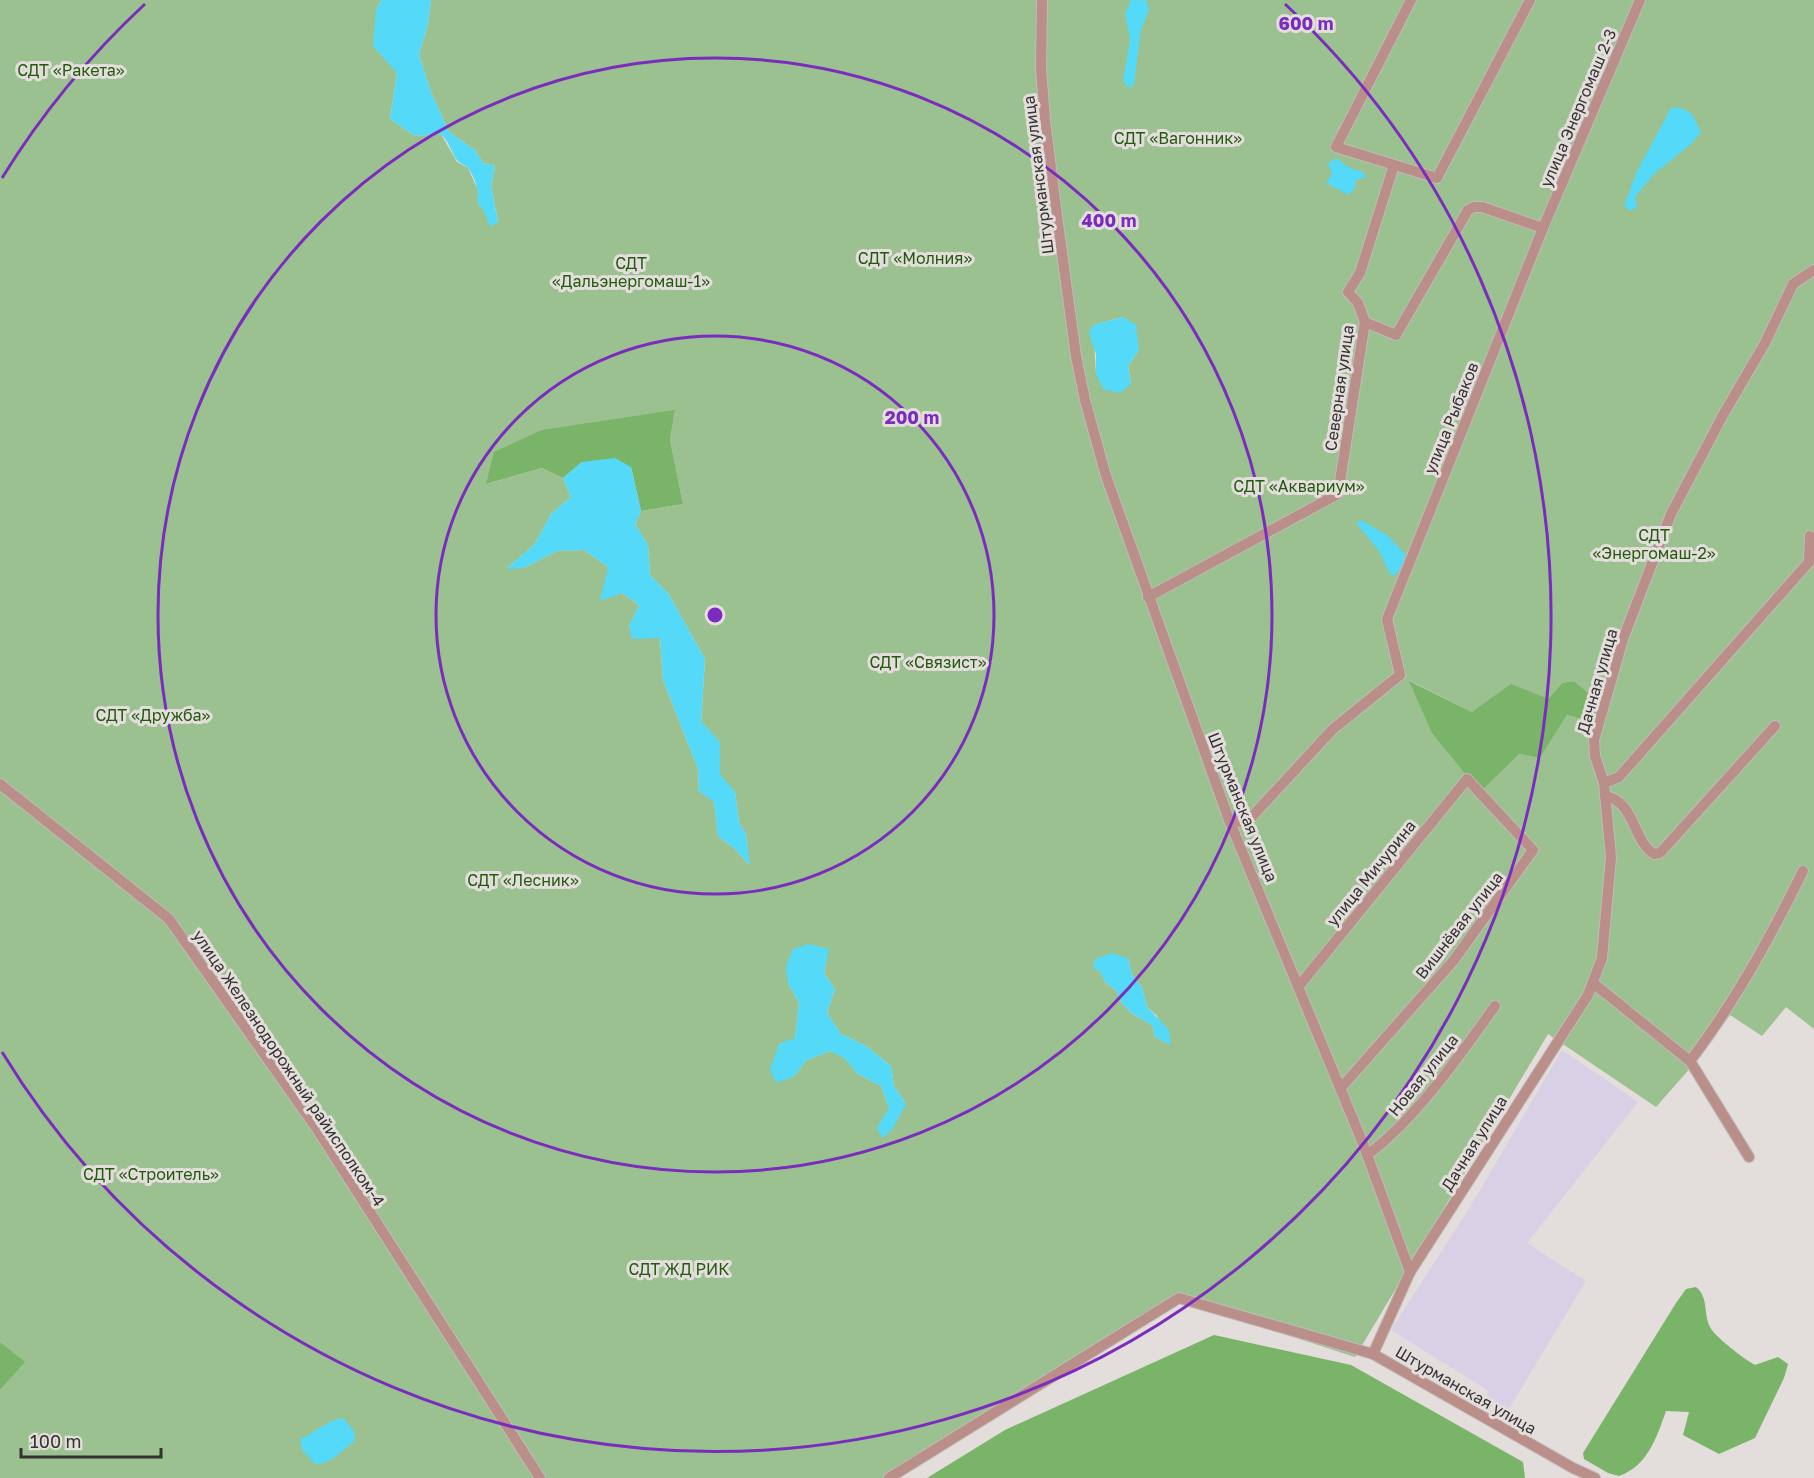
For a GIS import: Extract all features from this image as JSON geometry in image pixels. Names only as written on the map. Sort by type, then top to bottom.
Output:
[{"type":"street","name":"Штурманская улица","points":[[1042,0],[1045,120],[1076,356],[1085,400],[1106,476],[1229,820],[1341,1089],[1410,1272],[1373,1354],[1573,1468],[1595,1478]]},
{"type":"street","points":[[1411,0],[1336,147],[1437,178],[1530,0]]},
{"type":"street","name":"улица Энергомаш 2-3","points":[[1543,228],[1640,0]]},
{"type":"street","name":"Северная улица","points":[[1148,597],[1337,497],[1365,322],[1358,303],[1347,292],[1360,273],[1394,165]]},
{"type":"street","points":[[1365,322],[1396,334],[1468,210],[1482,207],[1543,228]]},
{"type":"street","name":"улица Рыбаков","points":[[1229,820],[1246,823],[1333,729],[1400,675],[1387,619],[1543,228]]},
{"type":"street","name":"Дачная улица","points":[[1410,1272],[1593,983],[1602,958],[1611,857],[1604,783],[1595,756],[1595,734],[1623,639],[1671,514],[1723,415],[1765,343],[1793,284],[1814,270]]},
{"type":"street","points":[[1604,783],[1619,777],[1809,562],[1810,536]]},
{"type":"street","points":[[1605,796],[1620,802],[1647,849],[1654,854],[1660,853],[1775,726]]},
{"type":"street","name":"улица Мичурина","points":[[1299,986],[1467,779]]},
{"type":"street","name":"Вишнёвая улица","points":[[1341,1089],[1454,960],[1533,850],[1467,779]]},
{"type":"street","name":"улица Железнодорожный райисполком-4","points":[[0,783],[169,920],[317,1129],[540,1478]]},
{"type":"street","points":[[1689,1061],[1717,1025],[1742,986],[1803,871]]},
{"type":"street","points":[[1593,983],[1689,1061],[1749,1158]]},
{"type":"street","name":"Новая улица","points":[[1367,1155],[1389,1139],[1495,1006]]},
{"type":"street","points":[[889,1478],[1179,1298],[1373,1354]]},
{"type":"shaded area","points":[[1562,1050],[1638,1102],[1527,1243],[1586,1281],[1507,1412],[1488,1401],[1487,1390],[1391,1330],[1470,1207]]},
{"type":"green space","points":[[0,0],[382,0],[376,9],[397,73],[390,119],[415,136],[441,134],[457,162],[468,168],[480,194],[477,203],[498,221],[491,185],[495,166],[483,163],[475,150],[449,132],[431,92],[419,55],[428,24],[431,0],[1814,0],[1814,1029],[1786,1007],[1762,1036],[1730,1015],[1700,1057],[1656,1107],[1548,1034],[1355,1357],[1182,1301],[897,1478],[0,1478],[0,1390],[24,1362],[0,1342]],"holes":[[[1123,317],[1139,350],[1128,366],[1131,384],[1096,374],[1093,325]],[[675,411],[670,440],[683,504],[641,511],[635,524],[648,545],[650,575],[668,593],[705,659],[701,722],[720,742],[720,775],[735,792],[739,822],[746,834],[749,865],[734,848],[718,836],[714,801],[699,791],[698,769],[663,680],[660,638],[629,626],[639,605],[622,593],[608,567],[584,550],[557,551],[524,568],[507,568],[535,544],[551,514],[571,497],[563,478],[542,468],[487,484]],[[1410,681],[1472,712],[1548,699],[1562,683],[1573,681],[1595,701],[1594,723],[1567,715],[1540,758],[1519,754]],[[828,949],[824,973],[835,989],[827,1013],[841,1034],[866,1046],[891,1066],[894,1086],[906,1104],[889,1108],[881,1086],[858,1074],[844,1057],[830,1051],[807,1060],[793,1077],[779,1044],[795,1039],[799,1002],[788,984]],[[1128,958],[1132,975],[1142,987],[1147,1007],[1157,1016],[1170,1044],[1155,1037],[1152,1025],[1131,1013],[1121,1002],[1116,990],[1106,983],[1100,972]]]},
{"type":"green space","points":[[675,410],[670,440],[683,504],[641,511],[631,467],[582,462],[563,478],[542,468],[486,484],[494,452],[542,430]]},
{"type":"green space","points":[[1409,681],[1472,712],[1511,684],[1548,699],[1562,683],[1573,681],[1595,704],[1595,723],[1567,715],[1540,758],[1519,754],[1480,792],[1432,733]]},
{"type":"green space","points":[[1696,1287],[1703,1296],[1710,1327],[1717,1336],[1755,1365],[1778,1357],[1788,1364],[1784,1378],[1755,1438],[1719,1454],[1683,1435],[1689,1412],[1666,1411],[1644,1458],[1619,1476],[1608,1473],[1584,1459],[1583,1453],[1676,1303],[1686,1289]]},
{"type":"green space","points":[[1214,1335],[1351,1365],[1523,1462],[1525,1478],[927,1478],[1005,1430]]},
{"type":"green space","points":[[0,1342],[25,1362],[0,1390]]},
{"type":"water","points":[[382,0],[431,0],[428,24],[419,55],[431,92],[449,132],[475,150],[483,163],[495,166],[491,185],[498,222],[490,227],[483,209],[477,203],[477,189],[472,175],[467,167],[456,159],[441,134],[415,136],[390,119],[397,73],[373,46],[376,9]]},
{"type":"water","points":[[1131,0],[1146,0],[1149,9],[1141,30],[1134,84],[1130,89],[1123,81],[1130,39],[1125,14]]},
{"type":"water","points":[[1679,107],[1692,114],[1701,132],[1691,144],[1654,174],[1635,197],[1637,207],[1630,211],[1624,206],[1637,171],[1671,108]]},
{"type":"water","points":[[1336,158],[1350,168],[1363,172],[1366,177],[1356,180],[1355,188],[1349,195],[1326,183],[1332,174],[1328,164]]},
{"type":"water","points":[[1123,317],[1136,325],[1139,350],[1128,366],[1131,384],[1120,393],[1103,389],[1096,374],[1096,354],[1089,333],[1093,325]]},
{"type":"water","points":[[615,458],[631,467],[641,511],[635,524],[648,545],[650,575],[668,593],[705,659],[701,721],[720,742],[720,774],[735,792],[739,822],[746,834],[750,866],[734,848],[718,836],[714,802],[699,791],[698,769],[663,680],[660,638],[632,639],[629,626],[639,605],[622,593],[600,601],[608,567],[584,550],[557,551],[524,568],[506,569],[535,544],[551,514],[571,497],[563,478],[582,462]]},
{"type":"water","points":[[1361,520],[1387,535],[1405,554],[1404,565],[1394,576],[1390,574],[1379,551],[1356,523]]},
{"type":"water","points":[[809,944],[829,949],[824,973],[835,989],[827,1013],[841,1034],[866,1046],[891,1066],[894,1086],[906,1104],[892,1130],[882,1138],[877,1127],[889,1108],[881,1086],[858,1074],[844,1058],[830,1051],[807,1060],[793,1077],[776,1083],[770,1069],[779,1044],[795,1038],[799,1002],[788,984],[786,966],[793,949]]},
{"type":"water","points":[[1112,953],[1128,958],[1132,975],[1142,987],[1147,1007],[1169,1030],[1171,1045],[1155,1037],[1152,1025],[1131,1013],[1121,1002],[1116,990],[1106,983],[1100,972],[1093,967],[1095,959]]},
{"type":"water","points":[[343,1418],[354,1431],[355,1441],[332,1459],[315,1464],[302,1450],[300,1439],[331,1421]]},
{"type":"park label","name":"СДТ «Ракета»","points":[[71,70]]},
{"type":"park label","name":"СДТ «Вагонник»","points":[[1178,138]]},
{"type":"park label","name":"СДТ «Молния»","points":[[915,258]]},
{"type":"park label","name":"СДТ «Дальэнергомаш-1»","points":[[631,272]]},
{"type":"park label","name":"СДТ «Аквариум»","points":[[1299,486]]},
{"type":"park label","name":"СДТ «Энергомаш-2»","points":[[1654,544]]},
{"type":"park label","name":"СДТ «Связист»","points":[[928,662]]},
{"type":"park label","name":"СДТ «Дружба»","points":[[153,715]]},
{"type":"park label","name":"СДТ «Лесник»","points":[[523,880]]},
{"type":"park label","name":"СДТ «Строитель»","points":[[151,1174]]},
{"type":"park label","name":"СДТ ЖД РИК","points":[[679,1269]]}]
